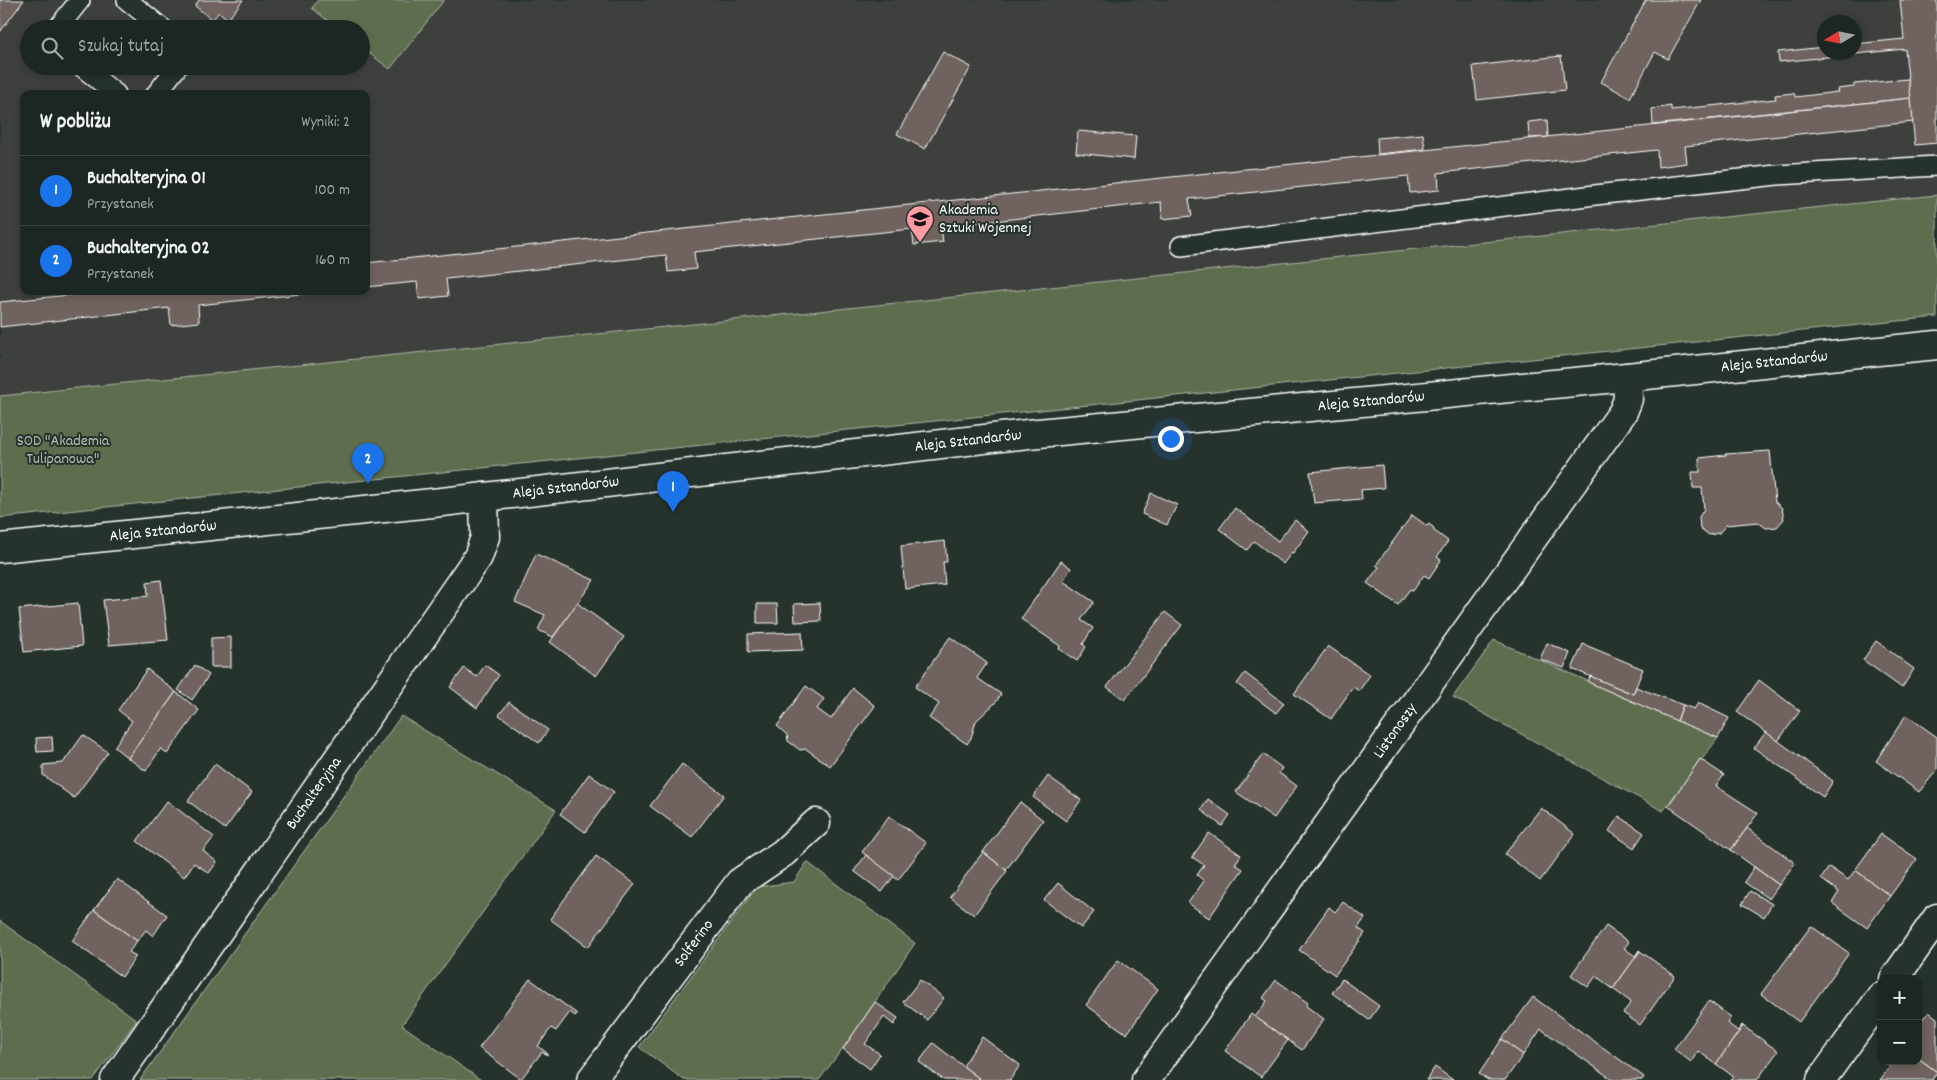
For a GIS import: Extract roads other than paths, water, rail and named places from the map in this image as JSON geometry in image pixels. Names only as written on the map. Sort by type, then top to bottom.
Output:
[{"type":"street","name":"Aleja Sztandarów","points":[[0,548],[484,497],[1028,434],[1627,377],[1937,345]]},
{"type":"street","name":"Listonoszy","points":[[1146,1080],[1623,412],[1628,399],[1627,377]]},
{"type":"street","name":"Buchalteryjna","points":[[115,1080],[478,557],[485,537],[484,497]]},
{"type":"street","name":"Solferino","points":[[591,1080],[740,882],[783,853],[816,823]]},
{"type":"street","points":[[1897,975],[1937,918]]},
{"type":"street","points":[[1821,1080],[1877,1003]]},
{"type":"lane","points":[[64,20],[80,0]]},
{"type":"lane","points":[[127,0],[152,20]]},
{"type":"lane","points":[[92,75],[111,90]]},
{"type":"lane","points":[[159,90],[171,75]]},
{"type":"lane","points":[[1181,246],[1768,176],[1937,166]]},
{"type":"place","name":"Akademia Sztuki Wojennej","points":[[920,243]]},
{"type":"place","name":"Buchalteryjna 02","points":[[368,484]]},
{"type":"place","name":"Buchalteryjna 01","points":[[673,512]]},
{"type":"park label","name":"SOD \"Akademia Tulipanowa\"","points":[[63,450]]}]
